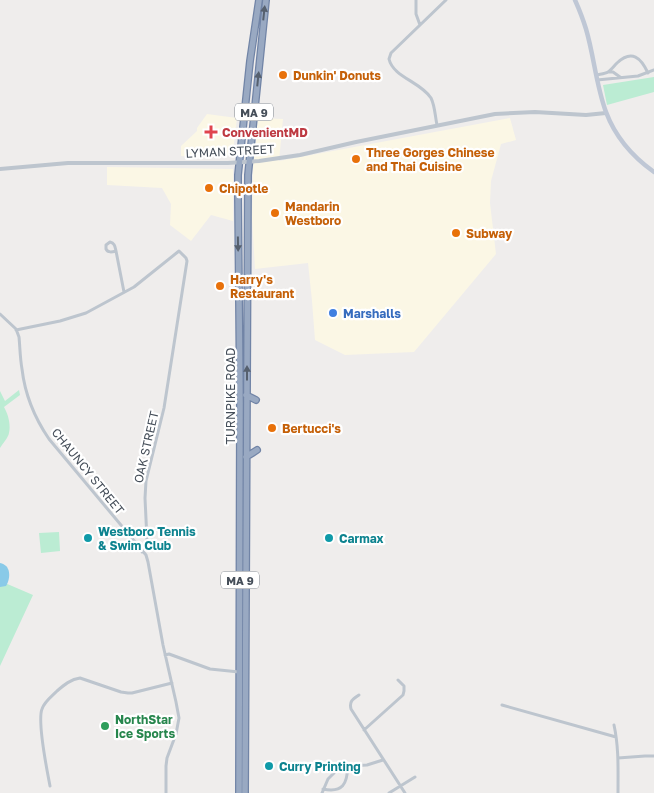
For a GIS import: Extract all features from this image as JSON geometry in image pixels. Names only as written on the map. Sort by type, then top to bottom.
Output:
[{"type":"highway","name":"TURNPIKE ROAD","points":[[239,793],[240,403],[238,175],[250,61],[259,0]]},
{"type":"highway","name":"TURNPIKE ROAD","points":[[245,793],[247,200],[249,162],[266,0]]},
{"type":"highway","points":[[246,394],[256,400]]},
{"type":"highway","points":[[246,458],[258,450]]},
{"type":"main road","points":[[575,0],[586,29],[596,78],[606,113],[630,150],[641,163],[654,172]]},
{"type":"street","points":[[416,0],[416,14],[420,25]]},
{"type":"street","points":[[437,125],[432,100],[428,94],[394,68],[389,59],[391,53],[446,0]]},
{"type":"street","points":[[596,78],[608,72],[624,58],[631,56],[644,63],[648,73]]},
{"type":"street","points":[[596,78],[638,76],[654,70]]},
{"type":"street","points":[[608,72],[613,72],[620,78]]},
{"type":"street","name":"LYMAN STREET","points":[[0,170],[68,163],[240,163],[286,158],[494,114],[535,112],[586,115],[606,113]]},
{"type":"street","points":[[0,314],[16,330],[74,318],[86,313],[124,292],[116,251]]},
{"type":"street","name":"OAK STREET","points":[[124,292],[179,251],[186,258],[164,408],[148,473],[145,498],[147,545],[142,552]]},
{"type":"street","name":"CHAUNCY STREET","points":[[16,330],[19,336],[24,386],[40,425],[49,439],[142,552]]},
{"type":"street","points":[[142,552],[146,555],[148,562],[179,718],[176,734],[167,758],[166,793]]},
{"type":"street","points":[[165,655],[170,654],[210,669],[240,672]]},
{"type":"street","points":[[50,786],[42,734],[41,713],[44,705],[63,685],[75,678],[80,678],[121,692],[132,693],[172,683]]},
{"type":"street","points":[[364,730],[403,696],[404,686],[398,680]]},
{"type":"street","points":[[359,695],[352,699],[351,709],[405,793]]},
{"type":"street","points":[[502,705],[616,737]]},
{"type":"street","points":[[614,725],[618,758],[618,793]]},
{"type":"street","points":[[618,758],[654,756]]},
{"type":"street","points":[[348,766],[347,780],[342,787],[323,791],[328,778],[337,770],[348,766],[367,765],[383,760]]},
{"type":"street","points":[[390,793],[415,777]]},
{"type":"shaded area","points":[[207,114],[237,118],[233,152],[230,155],[181,156],[181,146],[197,131],[197,128]]},
{"type":"shaded area","points":[[258,118],[283,119],[279,161],[510,118],[516,140],[501,144],[491,181],[490,203],[496,254],[414,352],[345,355],[315,340],[308,263],[255,269],[252,218],[253,168]]},
{"type":"shaded area","points":[[107,167],[233,169],[233,221],[211,215],[191,241],[170,225],[171,204],[162,188],[107,185]]},
{"type":"green space","points":[[654,77],[654,92],[607,105],[603,85]]},
{"type":"green space","points":[[19,390],[20,395],[4,407],[9,419],[10,430],[8,437],[0,448],[0,391],[5,401]]},
{"type":"green space","points":[[59,532],[60,551],[41,553],[39,533]]},
{"type":"green space","points":[[0,568],[5,583],[33,595],[0,666]]},
{"type":"water","points":[[0,563],[4,564],[8,569],[9,579],[6,586],[0,587]]},
{"type":"place","name":"Dunkin' Donuts","points":[[283,75]]},
{"type":"place","name":"ConvenientMD","points":[[211,132]]},
{"type":"place","name":"Three Gorges Chinese and Thai Cuisine","points":[[356,159]]},
{"type":"place","name":"Chipotle","points":[[209,188]]},
{"type":"place","name":"Mandarin Westboro","points":[[275,213]]},
{"type":"place","name":"Subway","points":[[456,233]]},
{"type":"place","name":"Harry's Restaurant","points":[[220,286]]},
{"type":"place","name":"Marshalls","points":[[333,313]]},
{"type":"place","name":"Bertucci's","points":[[272,428]]},
{"type":"place","name":"Westboro Tennis & Swim Club","points":[[88,538]]},
{"type":"place","name":"Carmax","points":[[329,538]]},
{"type":"place","name":"NorthStar Ice Sports","points":[[105,726]]},
{"type":"place","name":"Curry Printing","points":[[269,766]]}]
